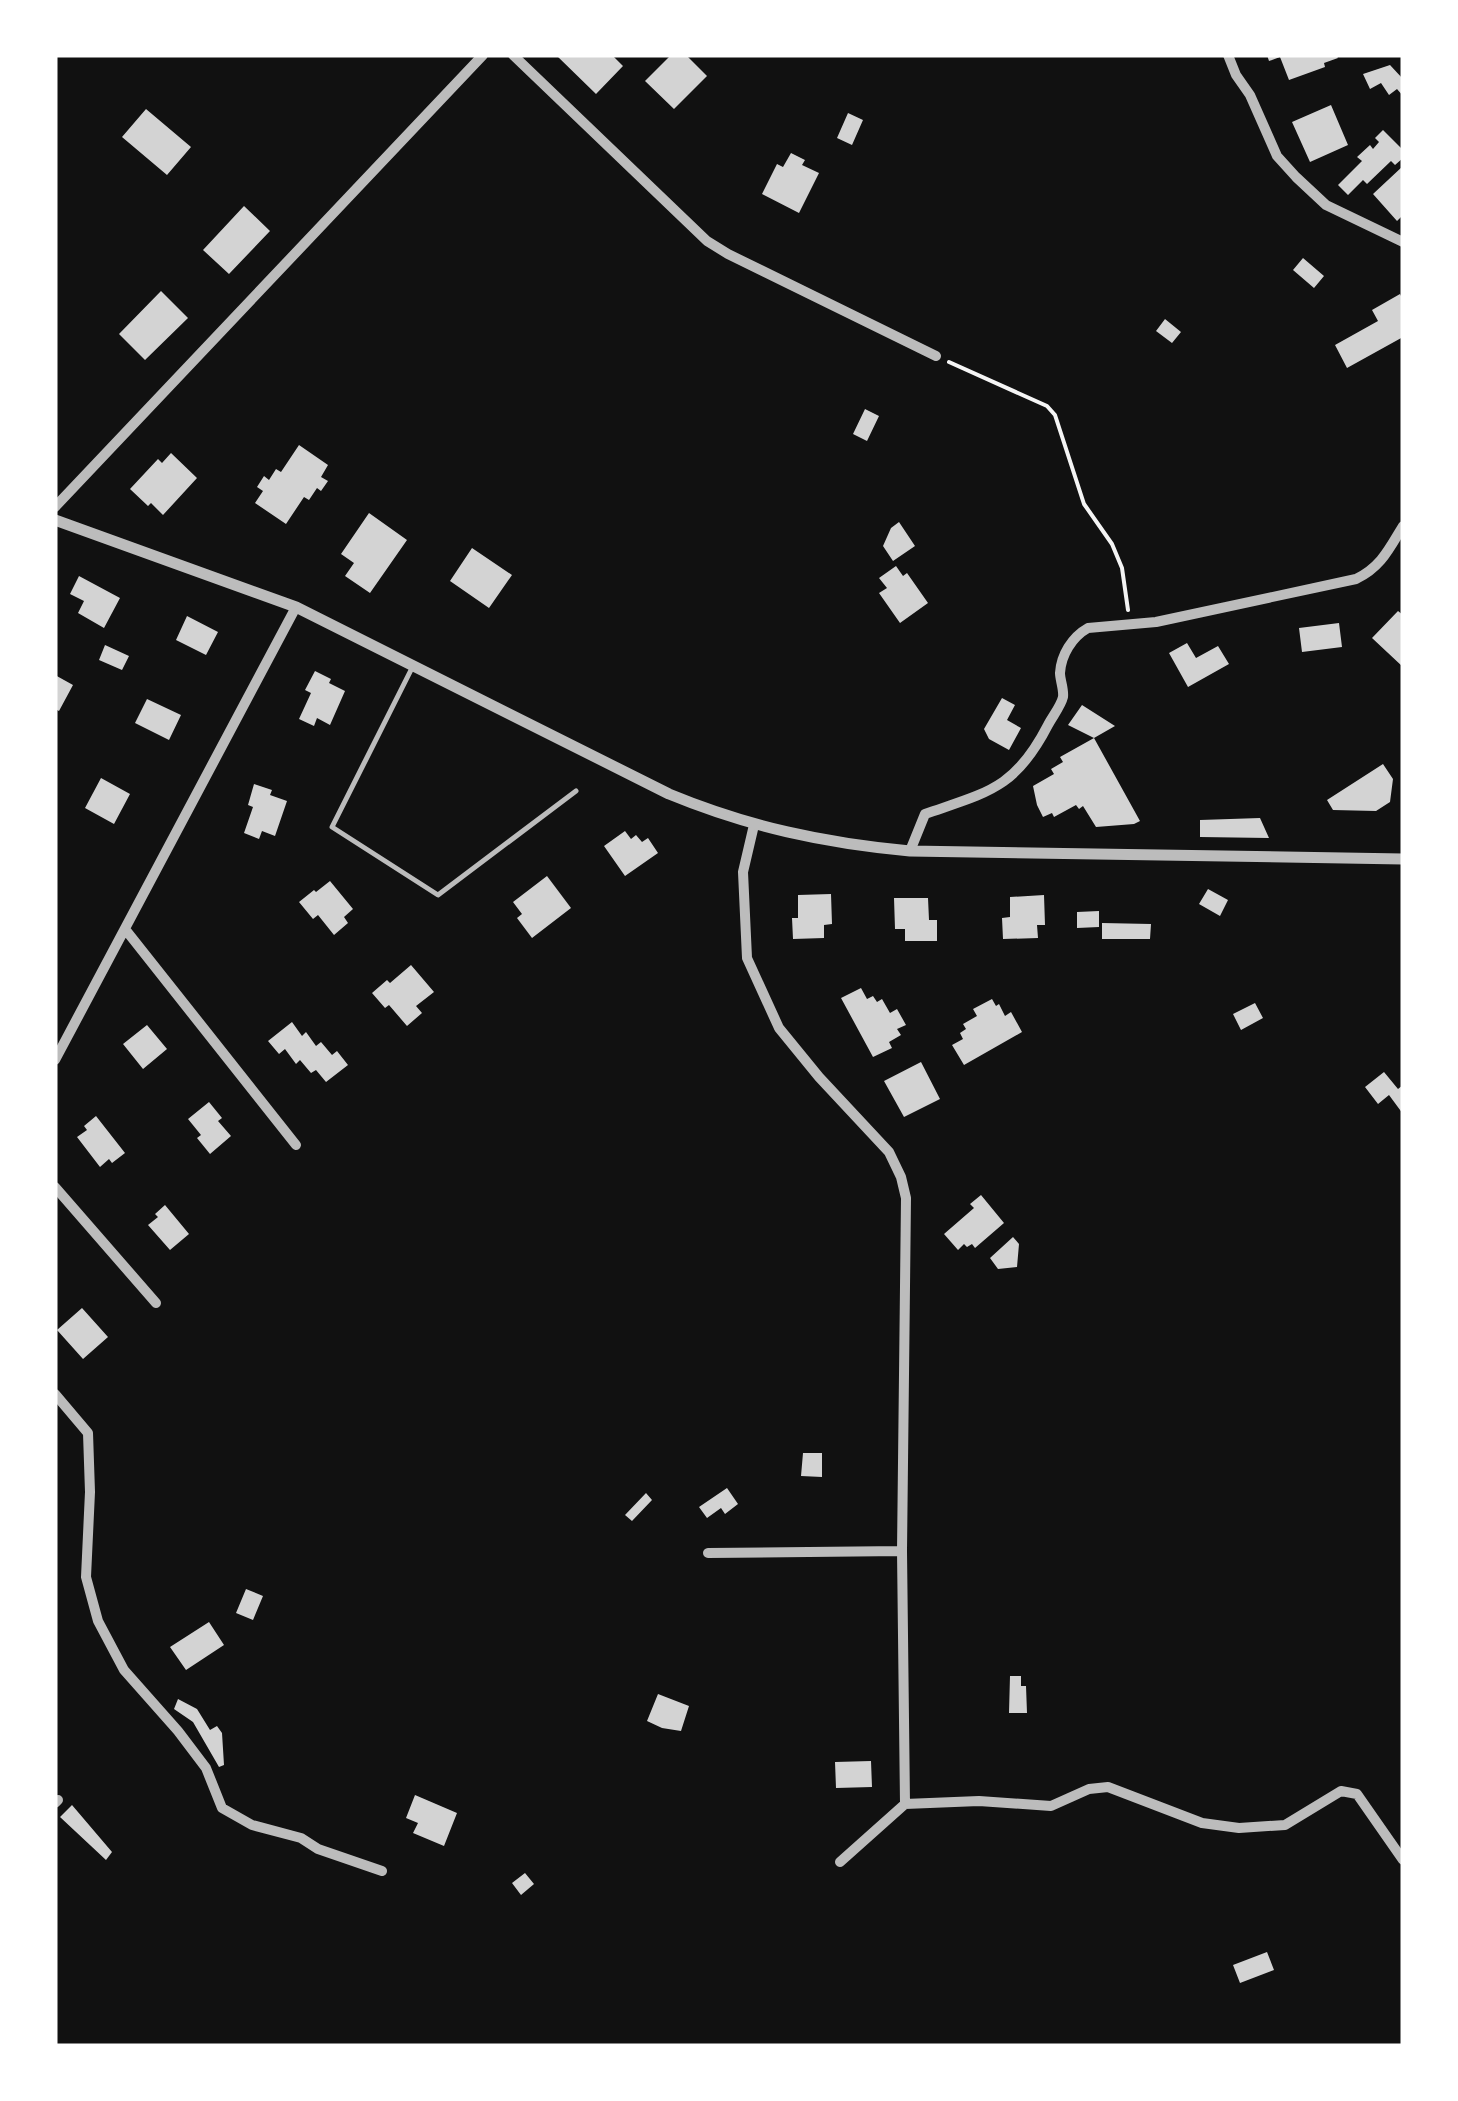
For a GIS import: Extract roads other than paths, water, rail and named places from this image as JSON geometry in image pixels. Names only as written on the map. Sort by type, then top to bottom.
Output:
[{"type":"street","points":[[55,506],[483,55]]},
{"type":"street","points":[[513,55],[708,242],[936,356]]},
{"type":"street","points":[[1228,55],[1278,156],[1296,178],[1326,205],[1403,242]]},
{"type":"street","points":[[55,520],[296,607],[669,794],[754,825],[830,841],[910,851],[1402,858]]},
{"type":"street","points":[[910,851],[925,814],[988,792],[1027,760],[1062,697],[1060,670],[1070,642],[1078,634],[1088,628],[1156,622],[1356,579],[1371,572],[1403,526]]},
{"type":"street","points":[[55,1060],[296,607]]},
{"type":"street","points":[[754,825],[743,872],[747,958],[780,1028],[819,1077],[890,1152],[906,1198],[902,1550],[905,1804]]},
{"type":"street","points":[[125,929],[296,1145]]},
{"type":"street","points":[[55,1187],[156,1303]]},
{"type":"street","points":[[55,1394],[88,1433],[86,1577],[98,1621],[124,1670],[206,1768],[222,1808],[252,1825],[300,1838],[318,1849],[382,1870]]},
{"type":"street","points":[[708,1553],[902,1550]]},
{"type":"street","points":[[840,1862],[905,1804],[978,1801],[1051,1806],[1089,1789],[1108,1788],[1202,1824],[1239,1828],[1285,1825],[1342,1791],[1358,1794],[1403,1860]]},
{"type":"lane","points":[[414,665],[332,828],[438,895],[576,792]]}]
